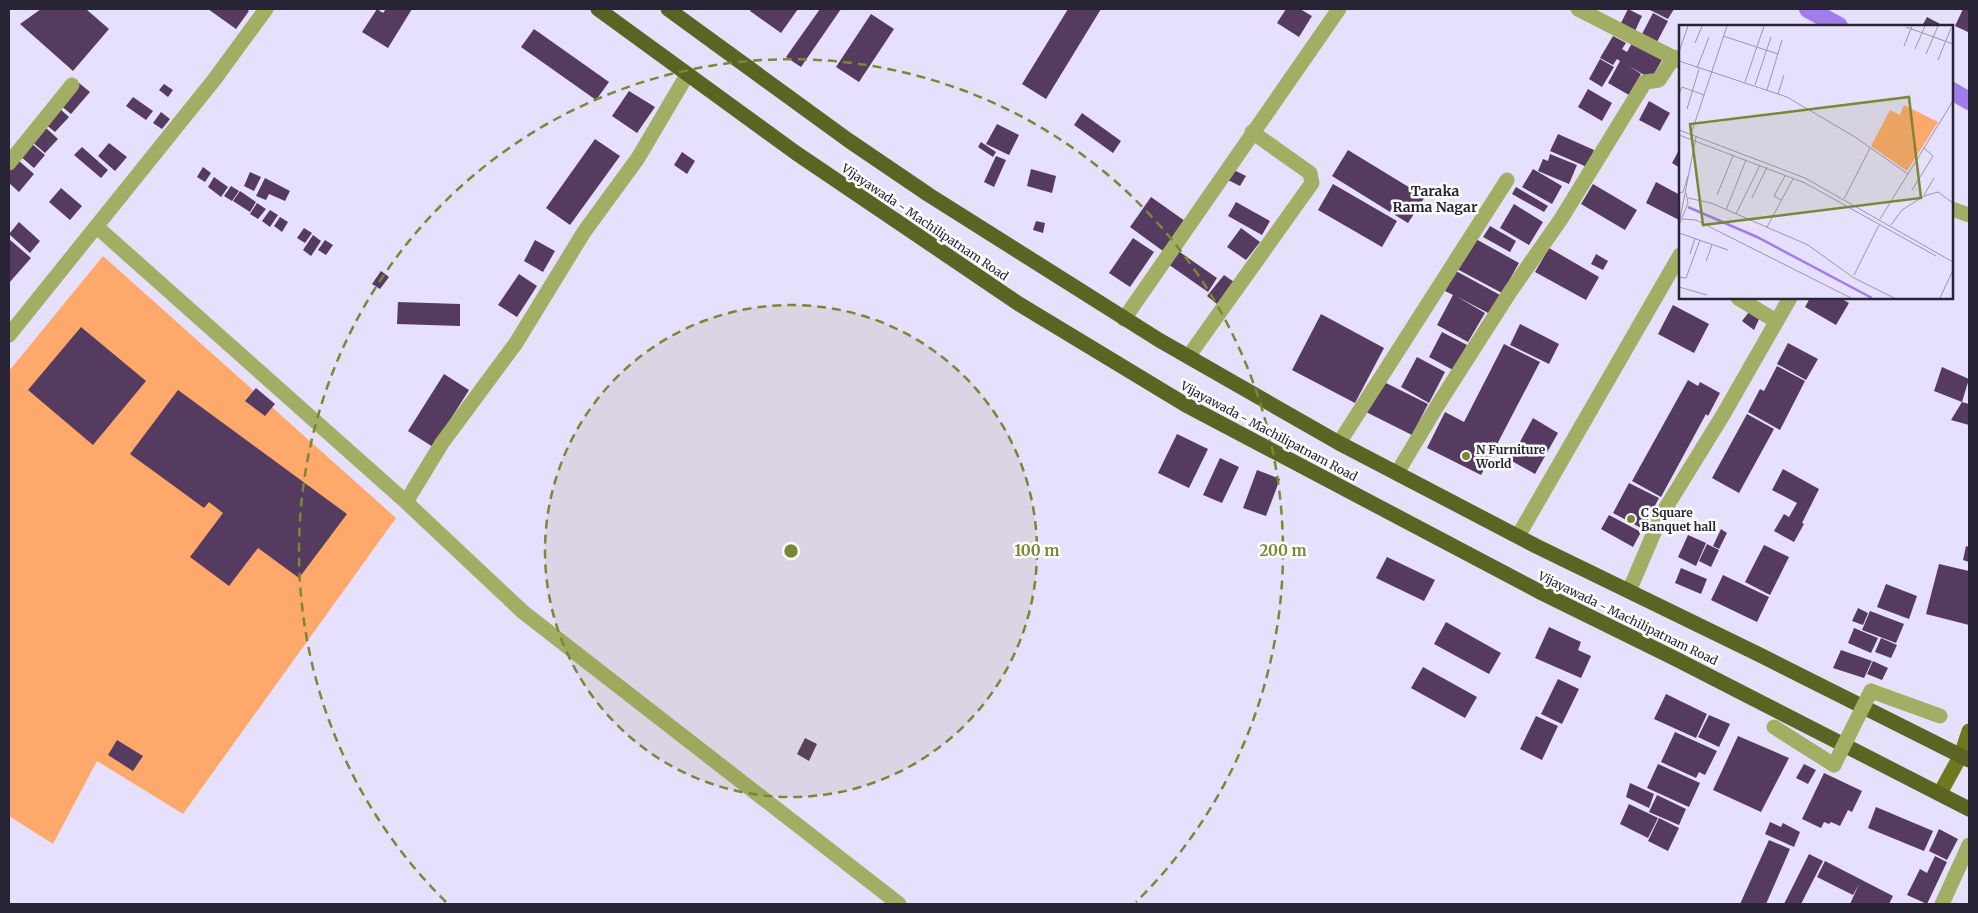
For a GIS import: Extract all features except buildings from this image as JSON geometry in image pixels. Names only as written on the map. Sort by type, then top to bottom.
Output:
[{"type":"highway","name":"Vijayawada - Machilipatnam Road","points":[[598,9],[796,153],[1019,304],[1186,405],[1542,594],[1676,659],[1969,809]]},
{"type":"highway","name":"Vijayawada - Machilipatnam Road","points":[[668,9],[922,191],[1124,319],[1188,357],[1340,443],[1518,536],[1965,758]]},
{"type":"main road","points":[[1940,793],[1965,758],[1969,731]]},
{"type":"street","points":[[9,335],[214,80],[266,9]]},
{"type":"street","points":[[1124,319],[1339,9]]},
{"type":"street","points":[[1397,473],[1505,300],[1561,219],[1645,82],[1659,80],[1677,59],[1578,9]]},
{"type":"street","points":[[406,502],[442,443],[516,343],[584,232],[638,158],[687,75]]},
{"type":"street","points":[[9,164],[72,85]]},
{"type":"street","points":[[1188,357],[1312,183],[1310,173],[1252,132]]},
{"type":"street","points":[[1340,443],[1507,180]]},
{"type":"street","points":[[1953,209],[1969,215]]},
{"type":"street","points":[[97,227],[406,502],[523,612],[899,904]]},
{"type":"street","points":[[1518,536],[1679,261]]},
{"type":"street","points":[[1740,299],[1776,321]]},
{"type":"street","points":[[1629,591],[1662,514],[1723,415],[1789,299]]},
{"type":"street","points":[[1774,727],[1834,765],[1871,691],[1940,716]]},
{"type":"street","points":[[1942,904],[1969,845]]},
{"type":"shaded area","points":[[103,256],[396,518],[183,814],[97,761],[53,844],[9,816],[9,371]]},
{"type":"waterway","points":[[1808,9],[1837,25]]},
{"type":"waterway","points":[[1953,92],[1969,101]]},
{"type":"place","name":"N Furniture World","points":[[1466,456]]},
{"type":"place","name":"C Square Banquet hall","points":[[1631,519]]},
{"type":"district","name":"Taraka Rama Nagar","points":[[1435,200]]}]
